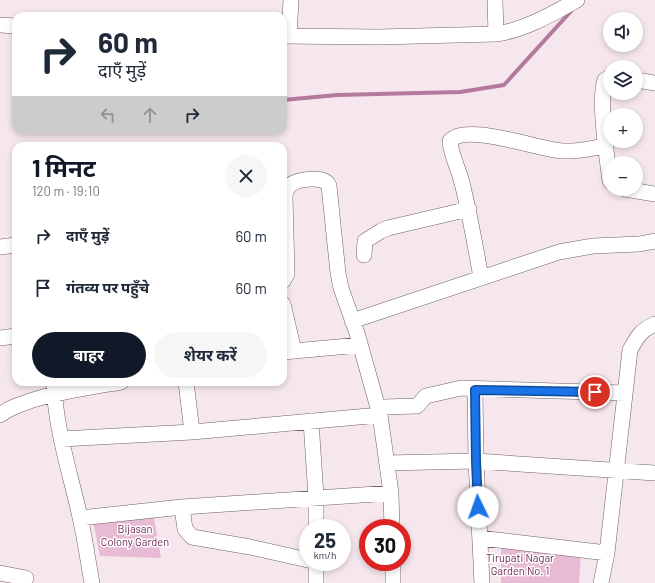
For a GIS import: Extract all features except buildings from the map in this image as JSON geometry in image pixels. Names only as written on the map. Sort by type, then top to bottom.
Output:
[{"type":"street","points":[[287,29],[291,0]]},
{"type":"street","points":[[495,0],[496,34]]},
{"type":"street","points":[[287,36],[379,37],[507,33],[552,14],[577,0]]},
{"type":"street","points":[[0,26],[12,26]]},
{"type":"street","points":[[643,81],[655,83]]},
{"type":"street","points":[[482,277],[469,209],[450,147],[450,141],[456,136],[482,134],[493,135],[529,145],[563,151],[577,151],[603,146]]},
{"type":"street","points":[[287,190],[291,184],[299,182],[317,179],[328,182],[341,288],[360,345],[380,415],[391,493],[392,519]]},
{"type":"street","points":[[643,192],[655,194]]},
{"type":"street","points":[[364,255],[365,241],[381,231],[469,209]]},
{"type":"street","points":[[352,321],[559,252],[593,246],[639,244],[655,241]]},
{"type":"street","points":[[0,247],[12,246]]},
{"type":"street","points":[[601,583],[607,553],[630,350],[636,338],[646,329],[655,324]]},
{"type":"street","points":[[287,335],[289,351],[360,345]]},
{"type":"street","points":[[0,338],[12,336]]},
{"type":"street","points":[[0,415],[7,409],[54,388],[76,386]]},
{"type":"street","points":[[186,386],[192,432]]},
{"type":"street","points":[[54,388],[61,439],[80,518],[92,583]]},
{"type":"street","points":[[380,415],[381,408],[383,407],[417,406],[426,396],[462,388],[475,390],[625,393]]},
{"type":"street","points":[[475,390],[476,461],[482,583]]},
{"type":"street","points":[[61,439],[192,432],[380,415]]},
{"type":"street","points":[[311,421],[316,519]]},
{"type":"street","points":[[387,463],[476,461],[655,473]]},
{"type":"street","points":[[80,518],[182,507],[391,493]]},
{"type":"street","points":[[182,507],[185,529],[192,538],[250,547],[299,558]]},
{"type":"street","points":[[480,538],[607,553]]},
{"type":"street","points":[[316,571],[316,583]]},
{"type":"street","points":[[393,571],[394,583]]},
{"type":"street","points":[[0,573],[26,578]]},
{"type":"green space","name":"Bijasan Colony Garden","points":[[153,512],[161,558],[100,556],[93,520]]},
{"type":"green space","name":"Tirupati Nagar Garden No. 1","points":[[501,544],[581,554],[579,583],[501,583]]},
{"type":"waterway","points":[[287,100],[337,95],[460,92],[504,85],[573,9]]},
{"type":"route","points":[[478,507],[475,390],[595,392]]}]
